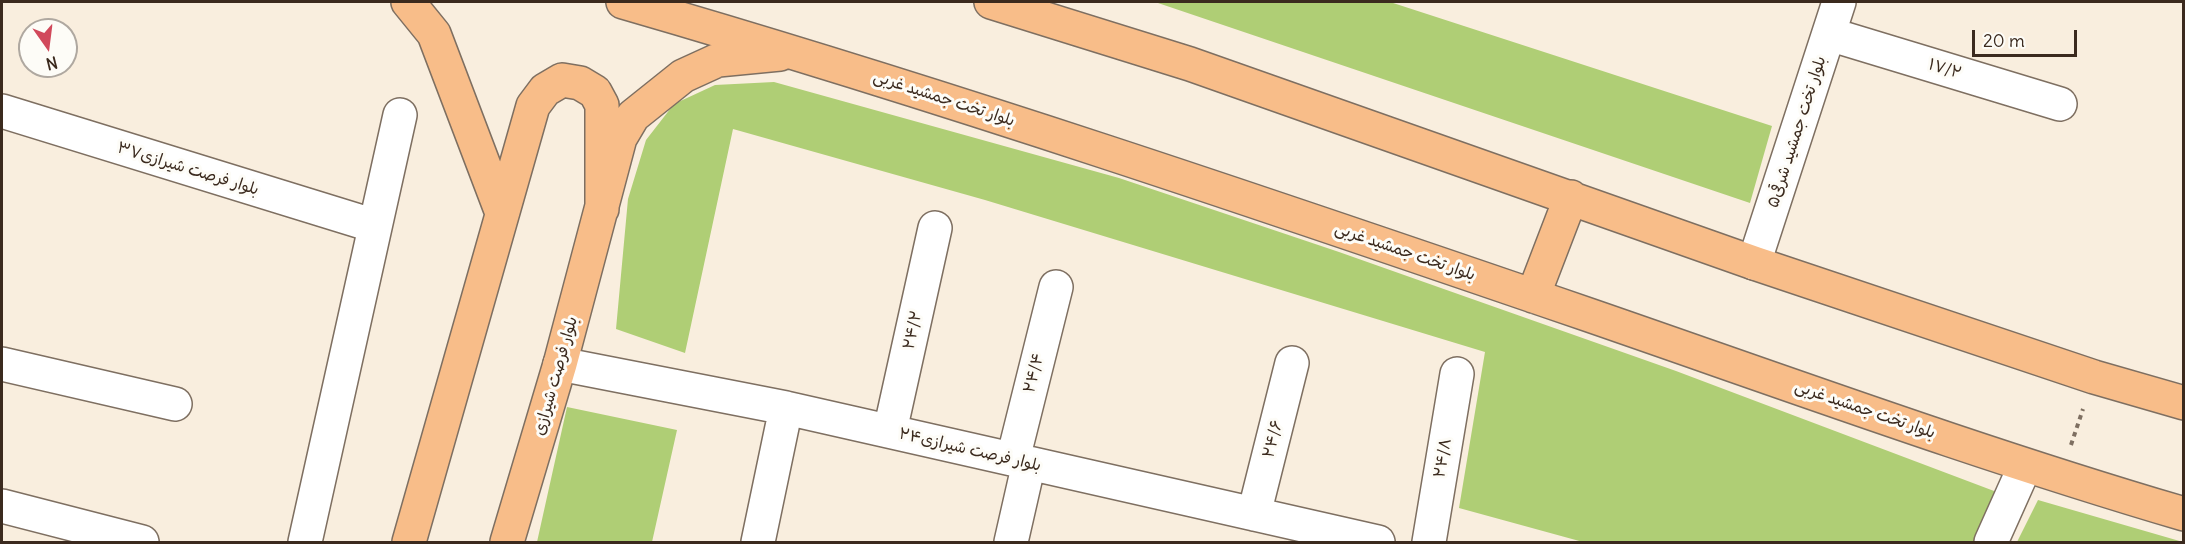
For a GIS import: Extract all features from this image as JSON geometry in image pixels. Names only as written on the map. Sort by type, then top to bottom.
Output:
[{"type":"main road","points":[[408,2],[434,34],[502,213]]},
{"type":"main road","name":"بلوار تخت جمشید غربی","points":[[623,2],[797,52],[1159,169],[2060,478],[2184,514]]},
{"type":"main road","points":[[991,2],[1190,64],[1754,263],[2094,377],[2184,403]]},
{"type":"main road","points":[[602,209],[620,138],[633,116],[652,100],[683,76],[718,60],[797,52]]},
{"type":"main road","points":[[409,543],[533,106],[545,90],[562,80],[580,83],[595,92],[602,105],[602,209]]},
{"type":"main road","points":[[1533,296],[1571,197]]},
{"type":"main road","name":"بلوار فرصت شیرازی","points":[[507,543],[560,364],[602,209]]},
{"type":"street","name":"بلوار تخت جمشید شرقی۵","points":[[1754,263],[1839,2]]},
{"type":"street","name":"۱۷/۲","points":[[1829,34],[2060,104]]},
{"type":"street","name":"بلوار فرصت شیرازی۳۷","points":[[2,111],[375,226]]},
{"type":"street","points":[[305,543],[400,115]]},
{"type":"street","name":"۲۴/۲","points":[[890,431],[935,228]]},
{"type":"street","name":"۲۴/۴","points":[[1011,543],[1021,461],[1056,287]]},
{"type":"street","points":[[2,363],[175,404]]},
{"type":"street","name":"۲۴/۶","points":[[1254,514],[1292,363]]},
{"type":"street","name":"بلوار فرصت شیرازی۲۴","points":[[560,364],[786,408],[1254,514],[1284,532],[1378,543]]},
{"type":"street","name":"۲۴/۸","points":[[1429,543],[1457,374]]},
{"type":"street","points":[[758,543],[786,408]]},
{"type":"street","points":[[1990,543],[2025,466]]},
{"type":"street","points":[[2,506],[142,543]]},
{"type":"path","points":[[2060,478],[2094,377]]},
{"type":"green space","points":[[1155,2],[1390,2],[1772,126],[1750,203]]},
{"type":"green space","points":[[774,82],[1119,178],[1339,252],[1676,371],[2002,494],[1977,542],[1583,542],[1459,508],[1485,352],[985,200],[733,129],[685,353],[616,329],[628,199],[646,140],[674,104],[715,85]]},
{"type":"green space","points":[[567,407],[677,430],[652,542],[537,542]]},
{"type":"green space","points":[[2038,500],[2183,542],[2017,542]]}]
